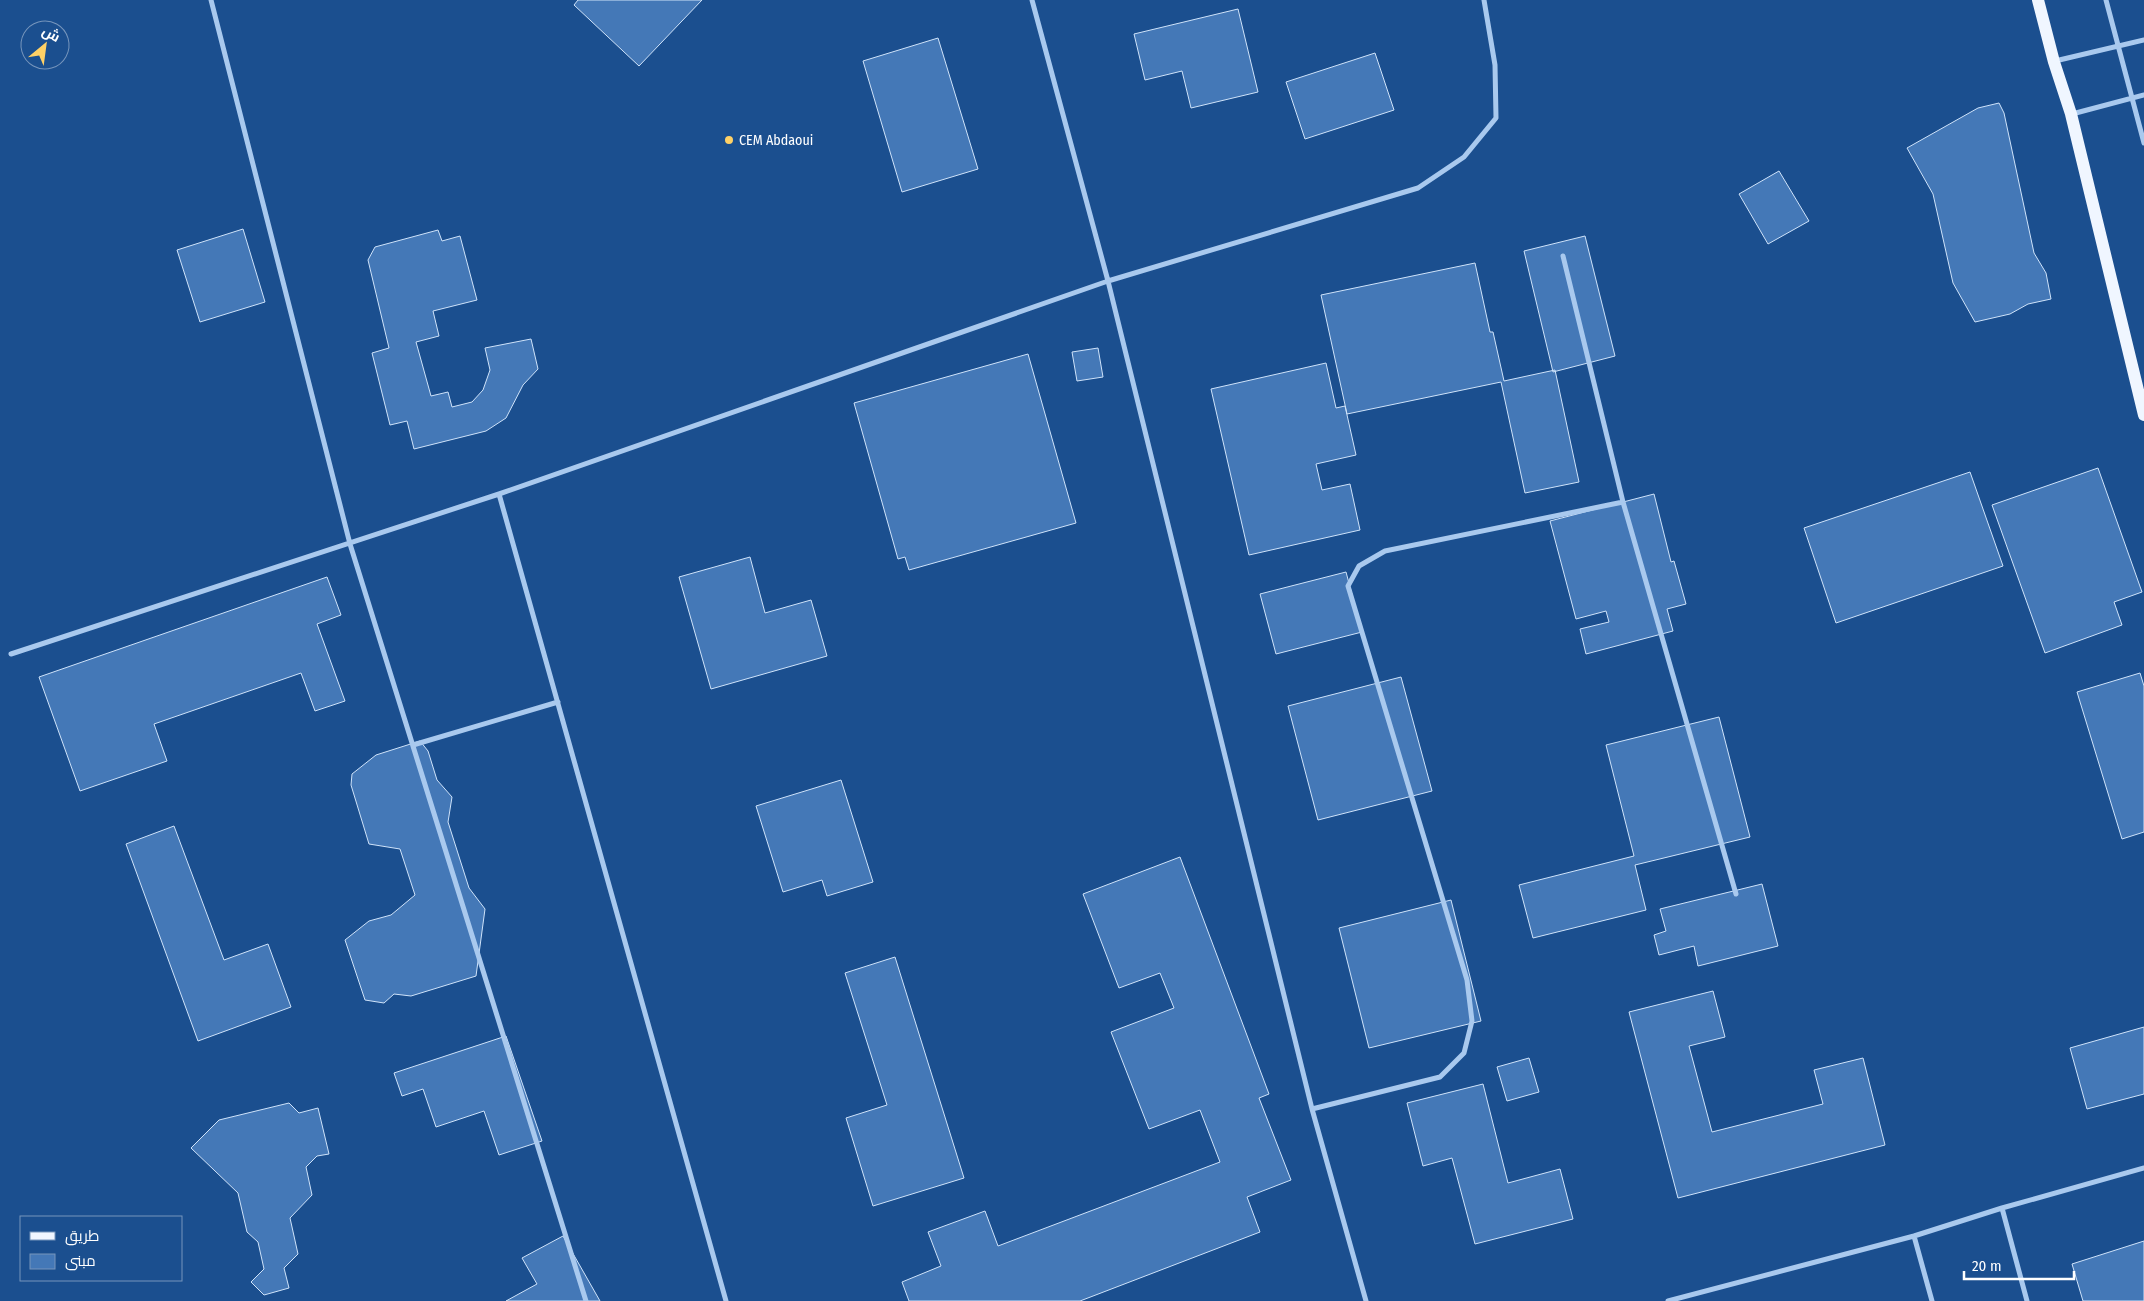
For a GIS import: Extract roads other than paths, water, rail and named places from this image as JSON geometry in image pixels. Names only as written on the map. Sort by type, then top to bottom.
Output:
[{"type":"main road","points":[[2038,0],[2054,62],[2071,114],[2144,415]]},
{"type":"street","points":[[211,0],[350,544],[586,1301]]},
{"type":"street","points":[[1032,0],[1108,281],[1312,1109],[1366,1301]]},
{"type":"street","points":[[11,654],[499,494],[1108,281],[1418,188],[1464,157],[1496,118],[1495,65],[1484,0]]},
{"type":"street","points":[[2106,0],[2144,143]]},
{"type":"street","points":[[2054,62],[2144,40]]},
{"type":"street","points":[[2071,114],[2144,95]]},
{"type":"street","points":[[1563,256],[1623,502],[1736,894]]},
{"type":"street","points":[[499,494],[726,1301]]},
{"type":"street","points":[[1312,1109],[1440,1077],[1464,1053],[1472,1021],[1467,980],[1348,586],[1359,566],[1385,551],[1623,502]]},
{"type":"street","points":[[413,745],[558,702]]},
{"type":"street","points":[[1668,1301],[1914,1236],[2002,1208],[2144,1168]]},
{"type":"street","points":[[2002,1208],[2027,1301]]},
{"type":"street","points":[[1914,1236],[1932,1301]]},
{"type":"place","name":"CEM Abdaoui","points":[[729,140]]}]
